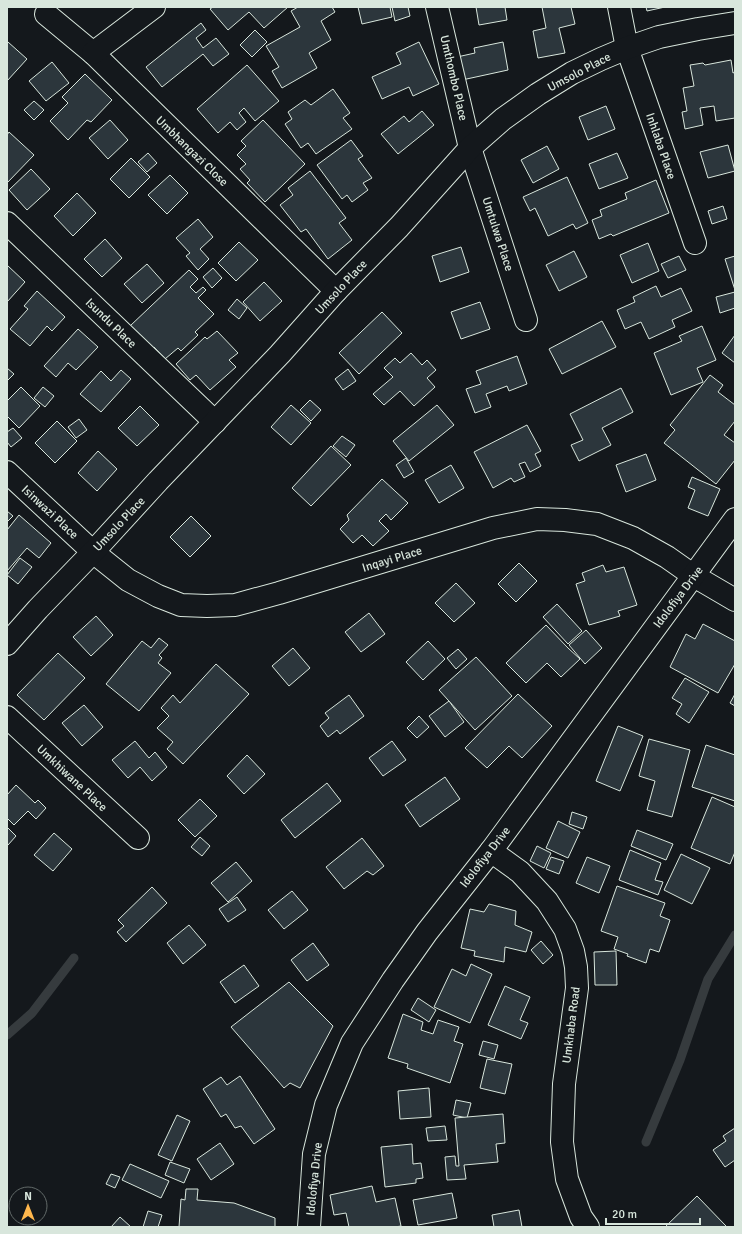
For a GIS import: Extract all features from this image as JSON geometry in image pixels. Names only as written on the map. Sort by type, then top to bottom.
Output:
[{"type":"street","points":[[93,53],[154,7]]},
{"type":"street","name":"Umthombo Place","points":[[437,7],[470,148]]},
{"type":"street","name":"Inhlaba Place","points":[[619,7],[627,48],[694,243]]},
{"type":"street","name":"Umbhangazi Close","points":[[46,14],[93,53],[336,291]]},
{"type":"street","name":"Umsolo Place","points":[[7,644],[158,481],[280,354],[336,291],[399,227],[470,148],[503,119],[538,94],[572,73],[627,48],[658,37],[735,23]]},
{"type":"street","name":"Umtulwa Place","points":[[470,148],[526,320]]},
{"type":"street","name":"Isundu Place","points":[[7,223],[215,422]]},
{"type":"street","name":"Isinwazi Place","points":[[7,472],[93,552]]},
{"type":"street","name":"Inqayi Place","points":[[93,552],[128,580],[158,596],[181,605],[235,605],[493,528],[537,519],[565,520],[597,524],[633,538],[667,557],[694,576],[735,600]]},
{"type":"street","name":"Idolofiya Drive","points":[[309,1227],[314,1154],[326,1105],[352,1042],[427,932],[491,852],[735,519]]},
{"type":"street","name":"Umkhiwane Place","points":[[7,717],[138,838]]},
{"type":"street","name":"Umkhaba Road","points":[[491,852],[520,872],[547,901],[565,929],[573,951],[576,967],[577,988],[564,1084],[562,1142],[566,1179],[581,1217],[588,1227]]},
{"type":"building","points":[[213,7],[288,7],[264,28],[249,12],[228,30],[210,9]]},
{"type":"building","points":[[298,7],[332,7],[335,12],[321,21],[331,40],[309,53],[317,68],[282,88],[272,71],[279,67],[266,46],[300,27],[291,11]]},
{"type":"building","points":[[358,7],[390,7],[392,17],[362,24]]},
{"type":"building","points":[[392,7],[408,7],[410,16],[395,21]]},
{"type":"building","points":[[476,7],[505,7],[507,20],[479,25]]},
{"type":"building","points":[[542,7],[571,7],[575,24],[559,28],[565,53],[538,58],[533,31],[546,28]]},
{"type":"building","points":[[646,7],[665,7],[647,11]]},
{"type":"building","points":[[201,23],[206,30],[196,38],[203,48],[216,38],[229,54],[213,66],[203,54],[162,87],[146,67]]},
{"type":"building","points":[[255,30],[267,42],[252,57],[240,45]]},
{"type":"building","points":[[8,42],[27,59],[7,81],[7,43]]},
{"type":"building","points":[[419,42],[439,84],[413,96],[409,87],[382,99],[372,77],[401,64],[396,53]]},
{"type":"building","points":[[503,42],[508,70],[462,80],[457,57],[475,53],[474,48]]},
{"type":"building","points":[[731,60],[733,73],[735,72],[735,118],[716,121],[714,106],[700,108],[703,125],[685,129],[682,112],[687,111],[683,88],[694,86],[690,65],[703,63],[705,65]]},
{"type":"building","points":[[52,62],[69,83],[46,101],[29,81]]},
{"type":"building","points":[[247,65],[279,101],[255,121],[244,108],[239,113],[246,122],[237,130],[230,122],[218,133],[197,109]]},
{"type":"building","points":[[85,74],[112,100],[91,122],[87,120],[68,140],[50,121],[68,103],[62,97]]},
{"type":"building","points":[[333,89],[350,113],[343,118],[352,129],[316,154],[308,143],[301,148],[285,124],[292,119],[288,112],[305,100],[311,105]]},
{"type":"building","points":[[34,101],[44,110],[34,120],[24,110]]},
{"type":"building","points":[[606,106],[615,129],[588,140],[579,117]]},
{"type":"building","points":[[422,111],[434,125],[398,154],[381,134],[404,116],[409,122]]},
{"type":"building","points":[[110,120],[128,140],[108,159],[89,138]]},
{"type":"building","points":[[263,120],[305,164],[265,202],[247,183],[250,180],[240,169],[246,164],[237,155],[246,146],[241,141]]},
{"type":"building","points":[[9,132],[34,155],[7,183],[7,135]]},
{"type":"building","points":[[351,140],[363,156],[358,159],[372,178],[363,183],[368,190],[352,202],[347,195],[342,199],[317,165]]},
{"type":"building","points":[[728,145],[735,171],[708,178],[700,152]]},
{"type":"building","points":[[547,146],[559,169],[533,183],[521,160]]},
{"type":"building","points":[[148,153],[157,163],[147,172],[138,162]]},
{"type":"building","points":[[617,153],[628,178],[599,189],[589,164]]},
{"type":"building","points":[[131,158],[150,177],[129,198],[110,179]]},
{"type":"building","points":[[31,169],[50,189],[27,210],[9,190]]},
{"type":"building","points":[[310,171],[346,218],[339,223],[352,240],[328,259],[306,229],[301,232],[280,205],[293,195],[288,188]]},
{"type":"building","points":[[170,175],[188,193],[167,214],[148,195]]},
{"type":"building","points":[[567,177],[588,223],[576,229],[573,224],[548,236],[535,208],[530,211],[523,197]]},
{"type":"building","points":[[656,180],[669,213],[613,236],[611,234],[599,239],[592,220],[602,216],[600,210],[627,199],[625,193]]},
{"type":"building","points":[[77,193],[96,213],[73,236],[54,216]]},
{"type":"building","points":[[723,206],[727,219],[712,224],[708,211]]},
{"type":"building","points":[[198,219],[213,237],[200,249],[209,259],[198,270],[186,256],[190,253],[176,238]]},
{"type":"building","points":[[105,239],[122,258],[102,277],[84,259]]},
{"type":"building","points":[[239,242],[258,260],[236,281],[218,263]]},
{"type":"building","points":[[648,243],[659,271],[632,283],[620,255]]},
{"type":"building","points":[[461,247],[469,272],[440,282],[432,256]]},
{"type":"building","points":[[574,251],[587,277],[559,291],[546,265]]},
{"type":"building","points":[[679,256],[686,270],[668,278],[661,264]]},
{"type":"building","points":[[735,256],[735,290],[725,259]]},
{"type":"building","points":[[147,264],[164,283],[142,303],[124,284]]},
{"type":"building","points":[[7,265],[25,282],[7,302]]},
{"type":"building","points":[[213,268],[222,278],[212,288],[203,277]]},
{"type":"building","points":[[189,270],[198,279],[190,287],[196,293],[203,287],[206,290],[198,298],[214,314],[195,332],[198,335],[181,351],[178,348],[165,359],[154,347],[152,349],[130,326]]},
{"type":"building","points":[[264,282],[282,301],[260,321],[243,302]]},
{"type":"building","points":[[656,286],[661,297],[681,288],[692,311],[672,320],[675,327],[649,339],[641,322],[625,329],[617,310],[635,302],[633,297]]},
{"type":"building","points":[[37,291],[65,317],[52,331],[47,326],[30,346],[10,329],[28,309],[24,306]]},
{"type":"building","points":[[735,292],[735,308],[720,313],[716,297]]},
{"type":"building","points":[[237,299],[247,308],[239,319],[228,310]]},
{"type":"building","points":[[480,302],[490,329],[461,339],[451,312]]},
{"type":"building","points":[[382,312],[402,333],[359,374],[339,353]]},
{"type":"building","points":[[602,321],[616,347],[562,374],[549,349]]},
{"type":"building","points":[[702,326],[716,360],[697,368],[703,382],[671,395],[654,353],[682,341],[679,336]]},
{"type":"building","points":[[78,329],[98,347],[76,370],[68,363],[56,377],[44,366]]},
{"type":"building","points":[[217,331],[238,353],[229,360],[236,367],[210,390],[196,375],[190,380],[176,364],[205,337],[207,339]]},
{"type":"building","points":[[735,335],[735,363],[722,353]]},
{"type":"building","points":[[411,353],[422,365],[427,360],[436,370],[427,378],[435,387],[414,406],[400,391],[384,405],[373,394],[393,377],[384,368],[395,358],[400,363]]},
{"type":"building","points":[[517,356],[527,384],[509,391],[507,386],[486,394],[491,407],[475,413],[466,389],[481,384],[476,371]]},
{"type":"building","points":[[7,368],[14,374],[7,381]]},
{"type":"building","points":[[348,369],[356,381],[343,390],[335,379]]},
{"type":"building","points":[[121,370],[131,379],[101,412],[80,394],[101,371],[111,381]]},
{"type":"building","points":[[710,375],[723,385],[718,392],[735,405],[735,421],[724,435],[735,443],[735,460],[716,484],[664,443],[675,430],[670,425]]},
{"type":"building","points":[[21,387],[40,406],[19,428],[7,416],[7,401]]},
{"type":"building","points":[[43,387],[54,396],[45,407],[34,398]]},
{"type":"building","points":[[621,388],[633,412],[602,428],[611,445],[579,461],[571,445],[583,440],[570,414]]},
{"type":"building","points":[[310,400],[321,410],[311,421],[300,410]]},
{"type":"building","points":[[291,405],[311,423],[291,445],[271,427]]},
{"type":"building","points":[[437,405],[454,425],[409,461],[393,441]]},
{"type":"building","points":[[140,406],[159,425],[137,446],[118,428]]},
{"type":"building","points":[[79,419],[87,430],[76,438],[68,427]]},
{"type":"building","points":[[57,421],[77,441],[55,463],[35,443]]},
{"type":"building","points":[[527,425],[541,451],[535,454],[541,466],[530,472],[525,462],[519,464],[525,477],[514,482],[511,478],[493,488],[474,452]]},
{"type":"building","points":[[13,428],[22,438],[11,447],[7,442],[7,432]]},
{"type":"building","points":[[342,436],[355,445],[346,457],[333,446]]},
{"type":"building","points":[[331,446],[351,465],[311,506],[292,488]]},
{"type":"building","points":[[98,451],[117,469],[97,491],[78,473]]},
{"type":"building","points":[[646,454],[656,480],[626,492],[616,465]]},
{"type":"building","points":[[406,458],[414,472],[404,478],[396,465]]},
{"type":"building","points":[[451,465],[464,488],[439,503],[425,480]]},
{"type":"building","points":[[692,477],[720,489],[708,516],[688,508],[695,490],[688,487]]},
{"type":"building","points":[[382,479],[408,503],[391,520],[386,514],[379,521],[389,531],[373,546],[362,535],[353,543],[340,529],[349,520],[347,515]]},
{"type":"building","points":[[7,511],[13,516],[7,522]]},
{"type":"building","points":[[19,515],[51,543],[39,558],[27,548],[7,571],[7,530]]},
{"type":"building","points":[[191,516],[211,536],[190,557],[170,537]]},
{"type":"building","points":[[20,558],[32,567],[18,584],[7,575]]},
{"type":"building","points":[[519,563],[537,581],[516,602],[498,584]]},
{"type":"building","points":[[603,565],[606,572],[624,567],[637,605],[618,611],[620,616],[589,625],[576,584],[585,581],[582,573]]},
{"type":"building","points":[[456,583],[475,603],[454,622],[435,603]]},
{"type":"building","points":[[557,604],[582,631],[568,644],[543,617]]},
{"type":"building","points":[[369,613],[385,634],[361,652],[345,632]]},
{"type":"building","points":[[96,616],[113,635],[91,656],[73,637]]},
{"type":"building","points":[[703,624],[735,641],[735,664],[718,693],[670,667],[686,634],[695,639]]},
{"type":"building","points":[[546,625],[580,659],[561,677],[547,663],[526,683],[506,663]]},
{"type":"building","points":[[586,630],[602,648],[585,664],[569,645]]},
{"type":"building","points":[[159,638],[168,645],[159,655],[162,658],[158,663],[171,673],[139,711],[106,684],[142,641],[151,648]]},
{"type":"building","points":[[428,641],[445,659],[423,680],[406,662]]},
{"type":"building","points":[[293,648],[310,668],[289,686],[272,666]]},
{"type":"building","points":[[458,649],[467,659],[456,669],[447,658]]},
{"type":"building","points":[[58,653],[85,678],[44,720],[17,695]]},
{"type":"building","points":[[476,657],[512,696],[475,730],[439,690]]},
{"type":"building","points":[[216,664],[249,694],[183,764],[167,749],[173,742],[157,728],[169,716],[161,708],[173,695],[180,703]]},
{"type":"building","points":[[685,678],[709,692],[689,723],[676,714],[682,704],[672,698]]},
{"type":"building","points":[[518,694],[552,726],[522,758],[509,746],[487,768],[465,748]]},
{"type":"building","points":[[735,694],[735,706],[730,703]]},
{"type":"building","points":[[349,695],[364,716],[340,734],[337,730],[328,737],[320,726],[329,718],[325,713]]},
{"type":"building","points":[[449,701],[464,722],[445,737],[429,716]]},
{"type":"building","points":[[84,705],[103,727],[82,746],[62,723]]},
{"type":"building","points":[[419,716],[429,727],[417,738],[407,728]]},
{"type":"building","points":[[618,726],[643,736],[620,791],[596,781]]},
{"type":"building","points":[[649,739],[690,750],[672,817],[647,810],[655,781],[639,776]]},
{"type":"building","points":[[135,741],[149,758],[155,752],[167,767],[152,781],[140,767],[128,778],[112,760]]},
{"type":"building","points":[[392,741],[406,760],[383,776],[369,758]]},
{"type":"building","points":[[706,745],[735,755],[735,801],[692,787]]},
{"type":"building","points":[[247,755],[265,774],[244,794],[227,776]]},
{"type":"building","points":[[445,777],[460,799],[420,827],[405,805]]},
{"type":"building","points":[[327,783],[341,801],[295,838],[281,820]]},
{"type":"building","points":[[16,785],[35,803],[38,800],[46,808],[36,819],[28,811],[14,825],[7,818],[7,795]]},
{"type":"building","points":[[712,797],[735,807],[735,852],[730,864],[691,848]]},
{"type":"building","points":[[200,799],[217,816],[195,837],[178,820]]},
{"type":"building","points":[[572,812],[587,817],[583,829],[569,824]]},
{"type":"building","points":[[558,821],[580,832],[568,858],[546,848]]},
{"type":"building","points":[[7,827],[16,836],[8,845],[7,844]]},
{"type":"building","points":[[637,830],[673,844],[666,860],[631,846]]},
{"type":"building","points":[[54,833],[72,849],[53,871],[34,855]]},
{"type":"building","points":[[200,837],[210,846],[202,856],[191,847]]},
{"type":"building","points":[[362,838],[384,866],[373,875],[367,871],[344,889],[326,867]]},
{"type":"building","points":[[537,846],[551,853],[544,868],[530,861]]},
{"type":"building","points":[[630,850],[661,863],[655,880],[663,882],[658,895],[619,880]]},
{"type":"building","points":[[681,854],[710,868],[692,904],[664,890]]},
{"type":"building","points":[[551,857],[564,861],[559,874],[546,869]]},
{"type":"building","points":[[587,857],[610,866],[599,893],[576,883]]},
{"type":"building","points":[[236,862],[252,881],[228,902],[211,883]]},
{"type":"building","points":[[617,886],[665,903],[660,916],[670,920],[659,952],[650,949],[646,963],[627,956],[628,954],[614,949],[618,937],[601,931]]},
{"type":"building","points":[[152,887],[167,903],[126,942],[117,932],[124,926],[118,920]]},
{"type":"building","points":[[292,891],[308,910],[284,929],[268,910]]},
{"type":"building","points":[[237,897],[246,910],[228,922],[219,909]]},
{"type":"building","points":[[489,904],[516,911],[515,925],[532,932],[526,952],[505,947],[504,962],[474,956],[475,951],[461,948],[470,909],[484,912]]},
{"type":"building","points":[[189,925],[206,945],[183,964],[167,943]]},
{"type":"building","points":[[541,941],[553,955],[543,964],[531,950]]},
{"type":"building","points":[[313,943],[329,965],[307,981],[291,960]]},
{"type":"building","points":[[616,951],[617,985],[595,985],[594,952]]},
{"type":"building","points":[[471,964],[492,974],[470,1023],[434,1007],[452,969],[466,976]]},
{"type":"building","points":[[244,965],[259,986],[235,1003],[220,982]]},
{"type":"building","points":[[289,982],[333,1026],[300,1088],[290,1083],[284,1088],[231,1027]]},
{"type":"building","points":[[505,986],[530,997],[520,1020],[528,1023],[521,1039],[488,1025]]},
{"type":"building","points":[[418,998],[436,1010],[429,1022],[411,1010]]},
{"type":"building","points":[[403,1014],[423,1022],[421,1030],[433,1034],[438,1020],[459,1027],[454,1041],[463,1044],[450,1083],[407,1068],[408,1064],[388,1058]]},
{"type":"building","points":[[483,1041],[498,1045],[494,1059],[479,1055]]},
{"type":"building","points":[[487,1059],[512,1064],[505,1094],[480,1088]]},
{"type":"building","points":[[240,1076],[275,1129],[254,1144],[241,1126],[235,1128],[226,1114],[221,1117],[203,1089],[221,1077],[227,1085]]},
{"type":"building","points":[[429,1088],[431,1117],[400,1119],[398,1091]]},
{"type":"building","points":[[456,1100],[471,1103],[467,1118],[453,1115]]},
{"type":"building","points":[[503,1114],[505,1143],[496,1144],[498,1162],[464,1165],[466,1179],[447,1180],[445,1157],[455,1156],[456,1166],[459,1166],[455,1118]]},
{"type":"building","points":[[177,1115],[190,1121],[172,1161],[158,1155]]},
{"type":"building","points":[[445,1126],[447,1140],[428,1141],[426,1128]]},
{"type":"building","points":[[735,1128],[735,1160],[725,1167],[713,1150],[726,1141],[723,1136]]},
{"type":"building","points":[[220,1143],[234,1164],[211,1180],[197,1159]]},
{"type":"building","points":[[412,1144],[413,1164],[421,1163],[423,1178],[416,1179],[416,1183],[385,1187],[381,1147]]},
{"type":"building","points":[[170,1162],[190,1169],[184,1183],[165,1175]]},
{"type":"building","points":[[130,1164],[169,1181],[161,1198],[122,1180]]},
{"type":"building","points":[[111,1174],[120,1177],[115,1188],[106,1184]]},
{"type":"building","points":[[372,1186],[376,1202],[395,1198],[401,1226],[349,1227],[346,1213],[334,1215],[330,1195]]},
{"type":"building","points":[[186,1189],[198,1189],[197,1200],[234,1203],[275,1218],[275,1227],[179,1227],[181,1199],[185,1200]]},
{"type":"building","points":[[452,1193],[457,1218],[418,1225],[413,1200]]},
{"type":"building","points":[[697,1196],[726,1226],[725,1227],[665,1227]]},
{"type":"building","points":[[519,1210],[522,1227],[494,1227],[492,1215]]},
{"type":"building","points":[[148,1211],[162,1215],[158,1227],[143,1227]]},
{"type":"building","points":[[120,1217],[131,1227],[111,1227]]},
{"type":"waterway","points":[[646,1142],[680,1060],[708,979],[735,935]]},
{"type":"waterway","points":[[7,1035],[32,1013],[74,958]]}]
